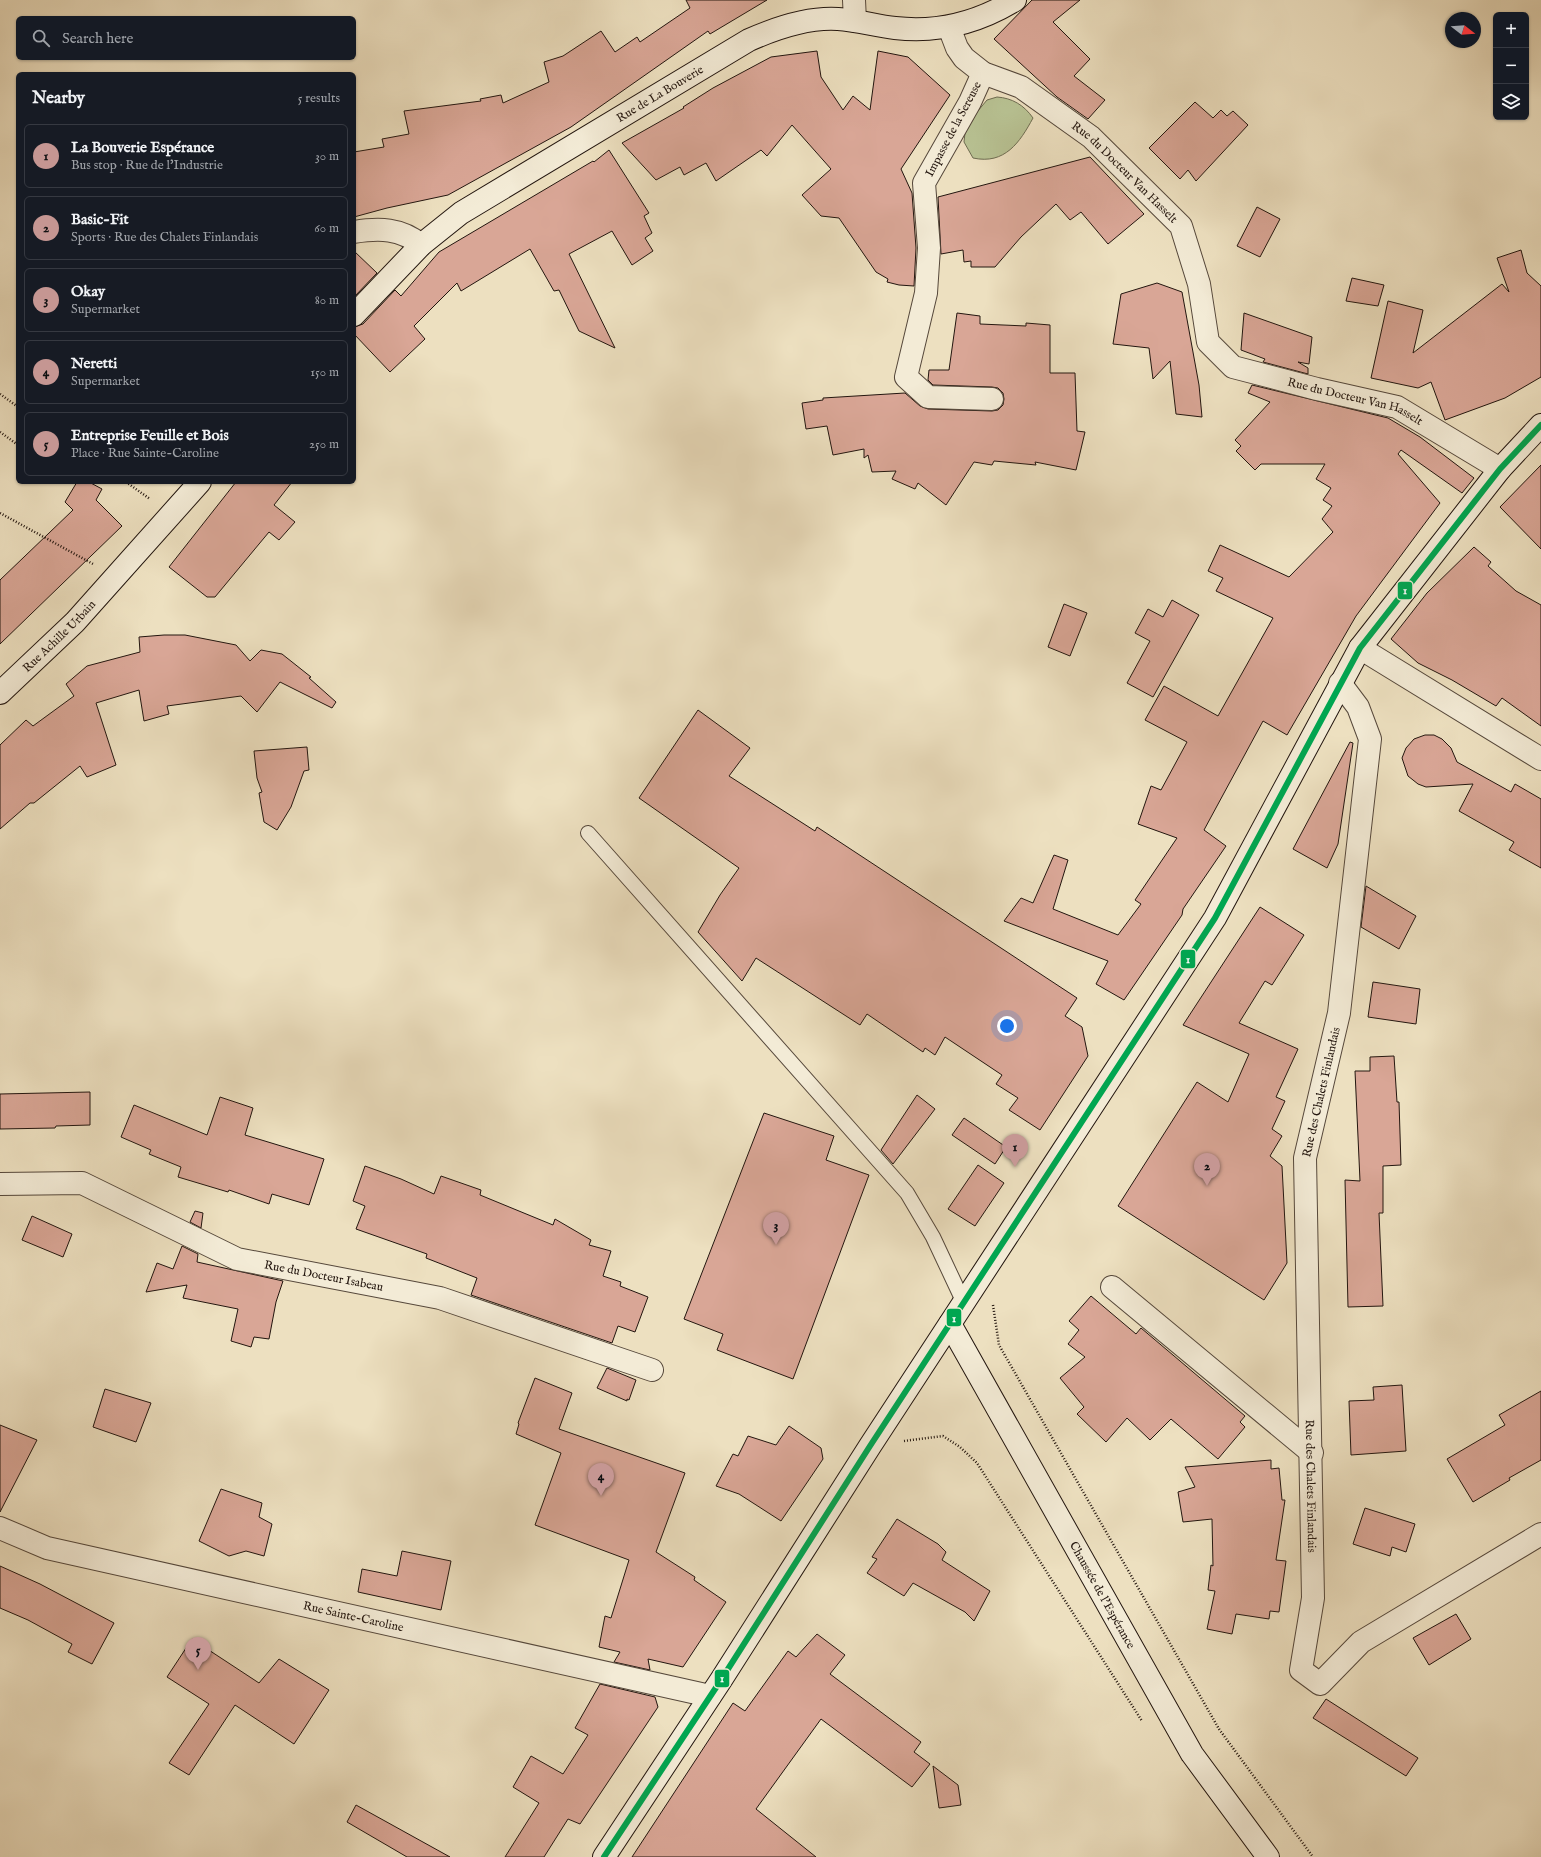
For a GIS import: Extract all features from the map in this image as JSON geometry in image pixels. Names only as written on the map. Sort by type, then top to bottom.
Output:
[{"type":"street","points":[[854,0],[855,21]]},
{"type":"street","name":"Rue de La Bouverie","points":[[356,313],[421,245],[478,201],[749,40],[783,27],[811,21],[838,19],[911,29],[949,27],[983,16],[1015,0]]},
{"type":"street","name":"Rue du Docteur Van Hasselt","points":[[949,27],[957,48],[964,58],[984,73],[1021,87],[1091,137],[1181,226],[1199,284],[1208,342],[1233,367],[1317,389],[1397,407],[1500,469]]},
{"type":"street","name":"Impasse de la Sereuse","points":[[984,73],[970,102],[924,183],[929,248],[926,293],[906,377],[928,397],[992,399]]},
{"type":"street","points":[[356,232],[387,230],[404,234],[421,245]]},
{"type":"street","points":[[604,1857],[710,1696],[870,1446],[1215,918],[1274,811],[1340,683],[1360,648],[1500,469],[1541,425]]},
{"type":"street","name":"Rue Achille Urbain","points":[[0,693],[75,622],[117,577],[198,484]]},
{"type":"street","points":[[1360,648],[1541,759]]},
{"type":"street","name":"Rue des Chalets Finlandais","points":[[1340,683],[1358,707],[1370,739],[1339,1013],[1305,1158],[1312,1453],[1313,1598],[1301,1670],[1320,1684],[1361,1642],[1541,1534]]},
{"type":"street","name":"Rue du Docteur Isabeau","points":[[0,1184],[82,1183],[237,1259],[440,1298],[652,1370]]},
{"type":"street","points":[[1112,1287],[1312,1453]]},
{"type":"street","name":"Chaussée de l'Espérance","points":[[950,1324],[1192,1754],[1268,1857]]},
{"type":"street","name":"Rue Sainte-Caroline","points":[[0,1528],[47,1548],[710,1696]]},
{"type":"lane","points":[[588,834],[907,1193],[934,1237],[964,1303]]},
{"type":"path","points":[[0,394],[16,406]]},
{"type":"path","points":[[0,432],[16,444]]},
{"type":"path","points":[[0,514],[117,577]]},
{"type":"path","points":[[990,1264],[994,1315],[999,1346],[1219,1729],[1313,1857]]},
{"type":"path","points":[[870,1446],[943,1436],[960,1447],[978,1463],[1146,1727]]},
{"type":"green space","points":[[997,97],[1008,99],[1017,103],[1026,109],[1033,118],[1017,143],[1003,155],[984,159],[973,158],[964,142],[965,133],[977,112],[987,100]]},
{"type":"building","points":[[686,0],[767,0],[710,34],[708,31],[571,127],[448,195],[356,216],[356,152],[384,147],[382,139],[409,134],[404,111],[481,101],[480,99],[501,95],[503,103],[549,82],[544,62],[563,56],[601,31],[615,52],[637,37],[640,42],[690,8]]},
{"type":"building","points":[[1032,0],[1080,0],[1053,22],[1090,59],[1074,76],[1105,100],[1088,119],[1057,97],[994,39]]},
{"type":"building","points":[[817,51],[821,77],[843,110],[853,96],[870,110],[878,51],[908,57],[950,95],[901,169],[912,193],[916,248],[914,286],[899,285],[887,282],[888,279],[876,272],[839,218],[821,216],[802,195],[831,169],[792,125],[767,156],[761,150],[716,181],[706,163],[684,175],[680,167],[656,180],[622,143],[684,108],[683,107],[713,88],[771,57]]},
{"type":"building","points":[[1195,102],[1213,118],[1221,110],[1227,116],[1233,111],[1248,125],[1196,181],[1188,170],[1180,179],[1149,148]]},
{"type":"building","points":[[609,150],[649,213],[644,216],[652,233],[645,238],[653,251],[632,265],[612,231],[569,254],[615,348],[579,331],[559,290],[554,291],[530,249],[461,291],[457,283],[414,326],[425,339],[390,372],[356,336],[356,326],[363,324],[395,290],[401,296],[439,252],[593,161],[594,162]]},
{"type":"building","points":[[1090,157],[1144,214],[1108,244],[1081,212],[1070,220],[1056,204],[1021,237],[995,267],[971,267],[971,261],[964,262],[963,250],[941,254],[938,197]]},
{"type":"building","points":[[1257,207],[1280,219],[1260,257],[1237,246]]},
{"type":"building","points":[[1521,250],[1527,273],[1541,286],[1541,377],[1505,398],[1445,420],[1431,382],[1418,388],[1371,378],[1388,301],[1423,310],[1413,353],[1502,284],[1509,292],[1497,258]]},
{"type":"building","points":[[356,253],[377,273],[356,295]]},
{"type":"building","points":[[1352,278],[1384,285],[1378,306],[1346,301]]},
{"type":"building","points":[[1157,283],[1182,292],[1199,385],[1202,417],[1176,414],[1170,361],[1153,379],[1149,348],[1113,344],[1121,294]]},
{"type":"building","points":[[957,313],[980,316],[980,324],[1026,326],[1026,323],[1050,325],[1050,373],[1075,373],[1077,431],[1085,432],[1076,470],[1035,462],[1036,465],[994,461],[992,465],[974,462],[946,505],[918,483],[915,489],[892,479],[896,471],[872,472],[868,455],[864,458],[864,449],[833,455],[827,426],[806,429],[802,403],[823,400],[823,398],[905,393],[920,406],[928,409],[998,410],[1003,405],[1004,399],[1003,393],[998,388],[933,385],[928,380],[929,370],[949,370]]},
{"type":"building","points":[[1244,313],[1312,337],[1309,364],[1298,362],[1308,368],[1308,374],[1263,362],[1265,359],[1241,350]]},
{"type":"building","points":[[1252,385],[1388,418],[1420,437],[1474,478],[1462,493],[1401,450],[1398,454],[1440,503],[1356,616],[1287,735],[1263,721],[1204,830],[1226,846],[1183,909],[1182,915],[1124,1000],[1096,984],[1108,961],[1004,921],[1021,898],[1033,903],[1054,855],[1068,860],[1053,909],[1118,935],[1141,904],[1135,900],[1177,838],[1138,824],[1151,786],[1161,790],[1187,742],[1145,720],[1164,686],[1218,716],[1273,618],[1216,591],[1223,578],[1208,571],[1220,545],[1289,577],[1333,532],[1322,519],[1332,506],[1323,500],[1331,488],[1316,479],[1325,464],[1261,464],[1255,470],[1236,451],[1241,446],[1235,440],[1270,402],[1248,393]]},
{"type":"building","points":[[1541,465],[1541,549],[1500,507]]},
{"type":"building","points":[[76,484],[93,484],[102,489],[96,500],[122,526],[0,644],[0,580],[73,510],[65,502]]},
{"type":"building","points":[[234,484],[290,484],[274,505],[295,522],[279,540],[269,532],[215,597],[207,597],[169,567]]},
{"type":"building","points":[[1474,547],[1491,562],[1488,566],[1516,591],[1541,605],[1541,726],[1502,698],[1496,706],[1452,680],[1418,663],[1391,639],[1427,593]]},
{"type":"building","points":[[1172,600],[1199,615],[1153,697],[1127,683],[1150,641],[1135,633],[1148,609],[1163,617]]},
{"type":"building","points":[[1064,604],[1087,613],[1070,656],[1048,647]]},
{"type":"building","points":[[185,635],[236,645],[250,661],[261,650],[282,654],[311,677],[309,678],[336,702],[332,708],[280,682],[257,712],[241,696],[167,706],[169,714],[144,721],[139,690],[96,703],[116,765],[87,777],[80,766],[34,803],[30,803],[0,829],[0,745],[26,720],[33,726],[74,696],[66,684],[87,666],[140,652],[139,637]]},
{"type":"building","points":[[698,710],[750,748],[729,776],[815,831],[817,827],[1077,998],[1065,1016],[1082,1027],[1088,1056],[1040,1130],[1009,1110],[1018,1098],[996,1084],[1002,1075],[945,1037],[935,1055],[925,1048],[923,1052],[867,1014],[860,1025],[756,958],[742,981],[698,932],[720,895],[739,868],[639,798]]},
{"type":"building","points":[[1425,735],[1434,735],[1442,739],[1451,748],[1457,762],[1511,792],[1515,784],[1541,799],[1541,868],[1509,850],[1514,842],[1459,811],[1473,784],[1426,787],[1418,784],[1408,776],[1402,758],[1406,748],[1414,739]]},
{"type":"building","points":[[1350,742],[1353,743],[1338,844],[1327,868],[1293,849]]},
{"type":"building","points":[[307,747],[309,770],[304,771],[291,807],[277,830],[264,822],[259,793],[262,792],[257,778],[254,751]]},
{"type":"building","points":[[1366,886],[1416,916],[1399,949],[1361,927]]},
{"type":"building","points":[[1260,907],[1304,935],[1272,985],[1265,981],[1239,1023],[1298,1049],[1276,1097],[1285,1101],[1272,1129],[1282,1136],[1270,1156],[1282,1166],[1287,1263],[1264,1300],[1118,1206],[1197,1082],[1228,1102],[1249,1054],[1183,1025]]},
{"type":"building","points":[[1373,982],[1420,989],[1416,1024],[1368,1017]]},
{"type":"building","points":[[1394,1056],[1397,1102],[1399,1102],[1401,1165],[1383,1166],[1383,1213],[1379,1213],[1383,1306],[1348,1307],[1345,1180],[1360,1181],[1355,1071],[1370,1071],[1370,1057]]},
{"type":"building","points":[[90,1092],[90,1125],[56,1126],[55,1128],[0,1129],[0,1094]]},
{"type":"building","points":[[917,1095],[935,1109],[893,1164],[881,1150]]},
{"type":"building","points":[[220,1097],[253,1108],[245,1135],[324,1159],[309,1205],[272,1194],[269,1204],[229,1190],[228,1192],[178,1177],[181,1167],[149,1154],[151,1150],[121,1137],[134,1105],[207,1135]]},
{"type":"building","points":[[764,1113],[834,1136],[826,1160],[869,1175],[793,1379],[717,1350],[723,1334],[684,1319]]},
{"type":"building","points":[[964,1118],[1006,1147],[995,1164],[952,1135]]},
{"type":"building","points":[[978,1165],[1004,1183],[975,1226],[948,1209]]},
{"type":"building","points":[[365,1166],[401,1179],[434,1194],[441,1176],[481,1190],[480,1195],[553,1225],[555,1219],[591,1240],[589,1245],[611,1251],[603,1276],[621,1282],[620,1286],[648,1297],[635,1332],[618,1326],[612,1343],[471,1295],[477,1278],[426,1258],[427,1254],[356,1229],[365,1206],[353,1201]]},
{"type":"building","points":[[195,1211],[203,1213],[201,1228],[190,1222]]},
{"type":"building","points":[[32,1216],[72,1234],[63,1257],[22,1240]]},
{"type":"building","points":[[182,1246],[198,1254],[197,1262],[283,1281],[276,1302],[269,1339],[254,1337],[251,1347],[231,1341],[238,1309],[183,1298],[187,1285],[146,1292],[157,1263],[173,1269]]},
{"type":"building","points":[[1091,1296],[1136,1334],[1141,1328],[1245,1416],[1240,1422],[1245,1427],[1218,1459],[1171,1419],[1150,1440],[1127,1418],[1106,1442],[1077,1414],[1084,1407],[1060,1378],[1085,1357],[1068,1344],[1079,1330],[1069,1321]]},
{"type":"building","points":[[607,1368],[636,1380],[629,1400],[627,1399],[627,1401],[597,1388]]},
{"type":"building","points":[[535,1378],[572,1393],[559,1429],[685,1473],[656,1552],[695,1577],[694,1580],[726,1602],[683,1667],[648,1659],[650,1670],[614,1662],[620,1652],[599,1647],[605,1616],[611,1618],[629,1560],[535,1525],[561,1453],[516,1434],[518,1423]]},
{"type":"building","points":[[1402,1385],[1406,1451],[1351,1455],[1349,1401],[1374,1400],[1373,1387]]},
{"type":"building","points":[[105,1389],[151,1403],[136,1442],[93,1427]]},
{"type":"building","points":[[1541,1391],[1541,1460],[1509,1478],[1510,1480],[1473,1502],[1447,1459],[1505,1425],[1499,1415]]},
{"type":"building","points":[[0,1425],[37,1440],[0,1512]]},
{"type":"building","points":[[789,1426],[821,1448],[823,1459],[781,1521],[739,1494],[716,1486],[733,1454],[738,1456],[748,1436],[776,1445]]},
{"type":"building","points":[[1271,1460],[1271,1469],[1279,1468],[1282,1500],[1285,1500],[1276,1560],[1286,1561],[1279,1612],[1270,1611],[1269,1619],[1236,1614],[1232,1634],[1207,1629],[1215,1591],[1208,1590],[1211,1565],[1213,1566],[1212,1519],[1183,1522],[1178,1492],[1195,1487],[1185,1467]]},
{"type":"building","points":[[221,1489],[262,1503],[259,1517],[272,1524],[264,1556],[246,1551],[229,1556],[199,1541]]},
{"type":"building","points":[[1365,1508],[1415,1524],[1406,1552],[1392,1547],[1390,1556],[1353,1544]]},
{"type":"building","points":[[897,1519],[938,1544],[946,1552],[942,1560],[990,1591],[974,1621],[965,1612],[913,1583],[904,1596],[867,1573],[877,1559],[872,1557]]},
{"type":"building","points":[[402,1551],[451,1561],[441,1610],[358,1592],[362,1569],[397,1576]]},
{"type":"building","points":[[0,1566],[40,1584],[114,1623],[92,1664],[68,1652],[72,1644],[28,1620],[0,1608]]},
{"type":"building","points":[[1456,1614],[1471,1639],[1429,1665],[1413,1638]]},
{"type":"building","points":[[817,1634],[845,1655],[830,1674],[921,1742],[914,1752],[930,1764],[912,1787],[821,1719],[756,1809],[816,1857],[632,1857],[733,1703],[745,1711],[788,1651],[796,1657]]},
{"type":"building","points":[[192,1639],[259,1683],[279,1659],[329,1690],[294,1744],[235,1705],[189,1775],[169,1763],[209,1704],[167,1677]]},
{"type":"building","points":[[600,1684],[655,1697],[658,1707],[580,1824],[568,1819],[544,1857],[505,1857],[539,1803],[513,1787],[531,1756],[563,1774],[588,1735],[575,1728]]},
{"type":"building","points":[[1326,1699],[1418,1758],[1406,1776],[1313,1718]]},
{"type":"building","points":[[933,1766],[958,1785],[961,1805],[939,1808]]},
{"type":"building","points":[[356,1805],[450,1857],[407,1857],[347,1822]]},
{"type":"transit line","name":"1","points":[[604,1857],[721,1680],[870,1446],[1215,918],[1360,648],[1500,469],[1541,425]]},
{"type":"place","name":"La Bouverie Espérance","points":[[1015,1167]]},
{"type":"place","name":"Basic-Fit","points":[[1207,1186]]},
{"type":"place","name":"Okay","points":[[776,1245]]},
{"type":"place","name":"Neretti","points":[[601,1496]]},
{"type":"place","name":"Entreprise Feuille et Bois","points":[[198,1670]]}]
